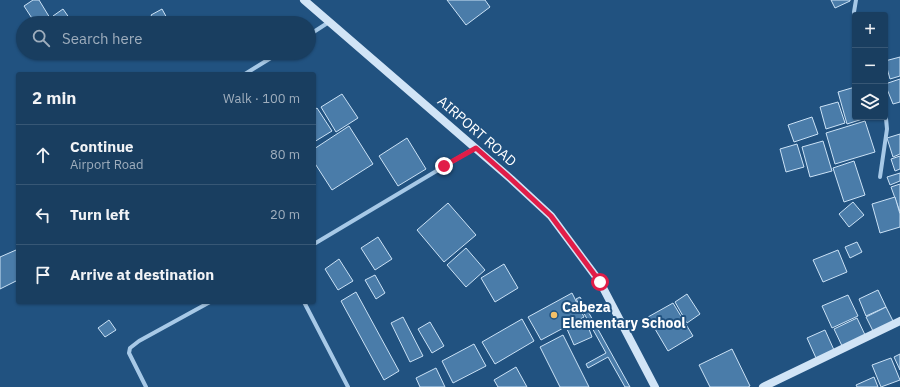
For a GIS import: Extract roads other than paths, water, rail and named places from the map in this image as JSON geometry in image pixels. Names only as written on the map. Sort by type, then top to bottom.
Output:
[{"type":"main road","name":"AIRPORT ROAD","points":[[304,0],[476,148],[551,216],[600,282],[655,387]]},
{"type":"main road","points":[[763,387],[900,321]]},
{"type":"street","points":[[854,12],[856,0]]},
{"type":"street","points":[[316,31],[330,22]]},
{"type":"street","points":[[248,72],[268,60]]},
{"type":"street","points":[[880,177],[887,129],[886,120]]},
{"type":"street","points":[[316,243],[476,148]]},
{"type":"street","points":[[146,387],[129,353],[130,348],[139,341],[206,304]]},
{"type":"street","points":[[305,304],[348,387]]},
{"type":"place","name":"Cabeza Elementary School","points":[[554,315]]}]
